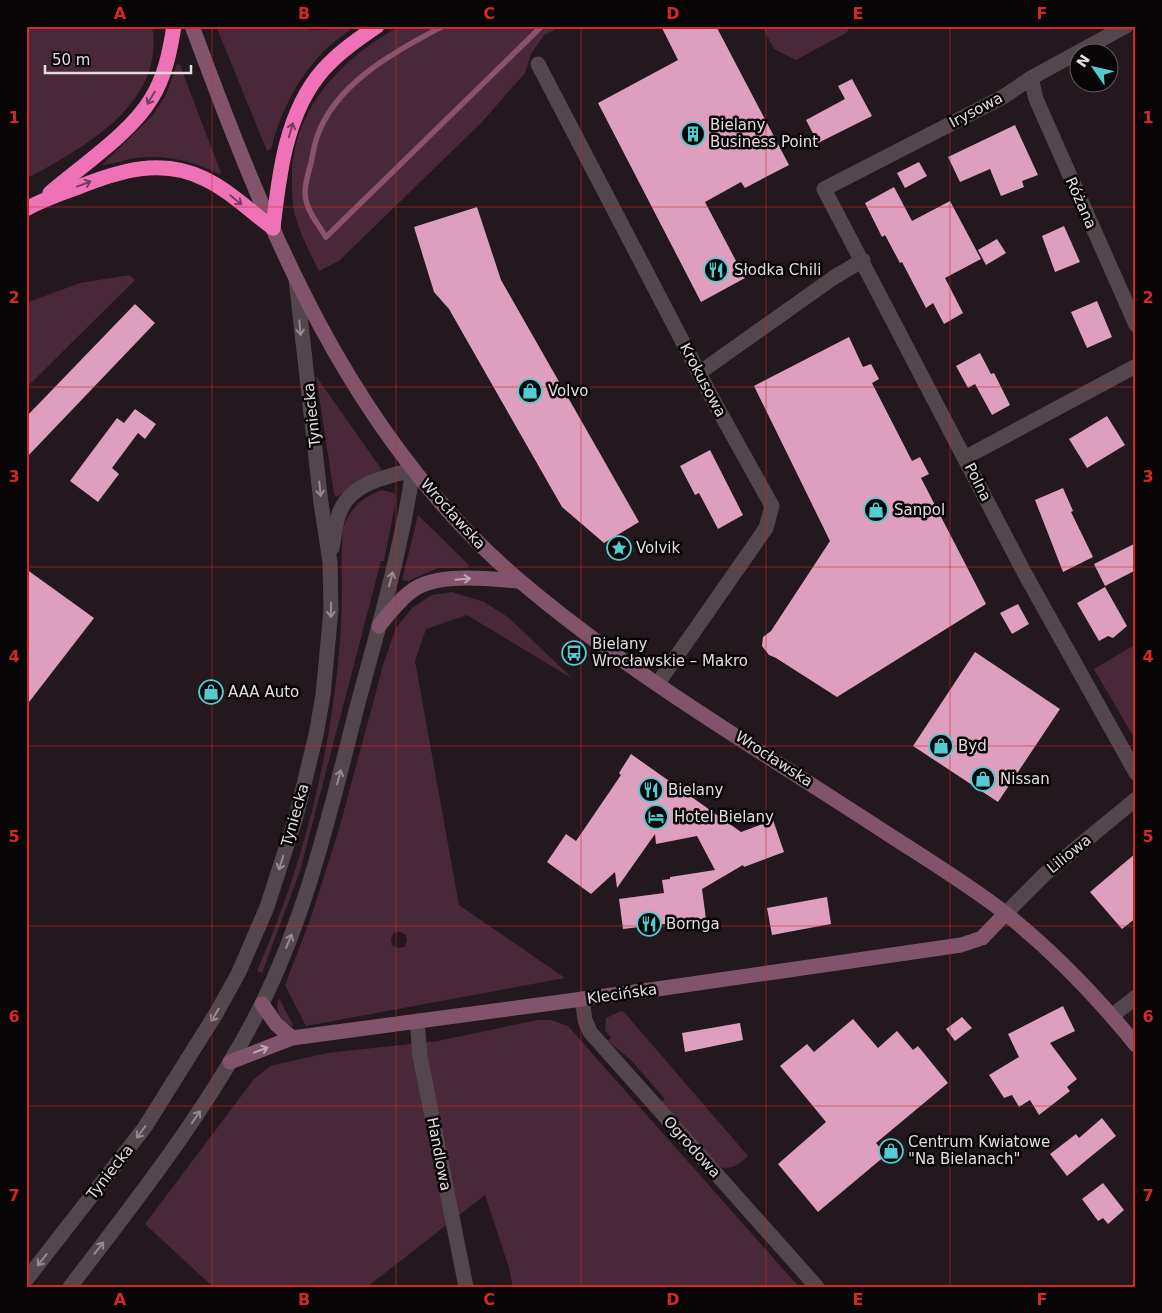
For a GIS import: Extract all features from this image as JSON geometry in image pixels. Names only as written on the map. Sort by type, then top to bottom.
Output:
[{"type":"highway","points":[[33,205],[122,132],[144,110],[164,74],[174,26]]},
{"type":"highway","points":[[33,205],[123,171],[167,168],[196,175],[212,182],[273,228],[287,143],[301,104],[318,76],[336,57],[377,26]]},
{"type":"main road","name":"Wrocławska","points":[[192,26],[273,228],[296,279],[338,362],[358,395],[413,470],[461,525],[520,581],[560,614],[658,683],[1005,914],[1070,970],[1136,1045]]},
{"type":"main road","points":[[379,626],[394,607],[414,589],[432,582],[468,578],[520,581]]},
{"type":"main road","name":"Klecińska","points":[[230,1062],[292,1038],[961,945],[982,938],[1005,914]]},
{"type":"main road","points":[[262,1004],[276,1024],[292,1038]]},
{"type":"street","name":"Irysowa","points":[[824,189],[1003,96],[1031,78],[1126,26]]},
{"type":"street","name":"Krokusowa","points":[[538,64],[699,373],[772,506],[766,528],[658,683]]},
{"type":"street","name":"Różana","points":[[1031,78],[1036,99],[1136,325]]},
{"type":"street","name":"Polna","points":[[824,189],[863,260],[1034,590],[1136,773]]},
{"type":"street","points":[[699,373],[833,278],[863,260]]},
{"type":"street","name":"Tyniecka","points":[[26,1280],[145,1127],[178,1077],[239,972],[260,923],[296,817],[316,735],[329,651],[331,610],[330,562],[321,503],[296,279]]},
{"type":"street","points":[[966,457],[1136,366]]},
{"type":"street","points":[[70,1287],[169,1156],[230,1062],[262,1004],[296,924],[312,874],[379,626],[406,518],[413,470],[368,483],[354,493],[344,504],[338,516],[330,562]]},
{"type":"street","name":"Liliowa","points":[[1005,914],[1045,874],[1136,799]]},
{"type":"street","points":[[1112,1016],[1136,997]]},
{"type":"street","name":"Ogrodowa","points":[[582,999],[584,1020],[596,1039],[817,1287]]},
{"type":"street","name":"Handlowa","points":[[417,1020],[420,1056],[466,1287]]},
{"type":"shaded area","points":[[26,26],[152,26],[153,54],[146,78],[133,101],[116,120],[95,138],[26,179]]},
{"type":"shaded area","points":[[216,26],[285,26],[313,30],[352,28],[326,49],[298,83],[285,108],[271,149],[267,151]]},
{"type":"shaded area","points":[[400,26],[562,26],[544,35],[531,54],[525,73],[482,122],[339,261],[319,271],[300,229],[293,204],[292,173],[295,148],[302,126],[326,86],[342,68],[379,38]]},
{"type":"shaded area","points":[[762,26],[851,26],[846,33],[796,60],[774,49]]},
{"type":"shaded area","points":[[177,64],[180,65],[221,173],[219,174],[189,162],[158,157],[136,158],[102,165],[152,116],[166,95]]},
{"type":"shaded area","points":[[129,275],[135,280],[26,388],[26,303],[80,283]]},
{"type":"shaded area","points":[[316,376],[382,470],[353,485],[337,497],[334,494]]},
{"type":"shaded area","points":[[382,490],[394,493],[396,500],[384,561],[381,561],[300,871],[262,973],[257,971],[274,929],[303,845],[324,758],[332,713],[342,612],[343,529],[349,515],[362,500]]},
{"type":"shaded area","points":[[418,515],[469,565],[468,568],[438,568],[408,581],[402,580]]},
{"type":"shaded area","points":[[452,592],[484,602],[508,617],[573,679],[467,615],[426,629],[415,661],[459,905],[565,978],[306,1026],[285,985],[310,920],[339,829],[384,662],[396,628],[412,608],[432,595]],"holes":[[[400,932],[406,935],[407,941],[404,947],[397,948],[392,945],[391,938],[394,933]]]},
{"type":"shaded area","points":[[1136,644],[1136,741],[1094,669]]},
{"type":"shaded area","points":[[279,998],[294,1027],[285,1022],[278,1012]]},
{"type":"shaded area","points":[[621,1011],[624,1012],[748,1156],[741,1162],[727,1168],[718,1166],[661,1102],[665,1099],[631,1060],[608,1041],[611,1038],[605,1030],[606,1018]]},
{"type":"shaded area","points":[[537,1020],[551,1020],[568,1026],[799,1287],[513,1287],[509,1268],[485,1195],[367,1287],[213,1287],[145,1224],[254,1079],[270,1066],[327,1053],[438,1041]]},
{"type":"building","name":"Bielany Business Point","points":[[661,26],[716,26],[789,165],[745,188],[741,182],[705,202],[745,278],[701,302],[598,103],[678,60]]},
{"type":"building","points":[[852,79],[872,116],[818,143],[806,120],[845,99],[838,86]]},
{"type":"building","points":[[1015,125],[1038,175],[1022,181],[1024,187],[1001,196],[990,169],[960,182],[948,157]]},
{"type":"building","points":[[919,162],[927,176],[905,188],[897,173]]},
{"type":"building","points":[[894,187],[912,221],[950,201],[981,259],[945,278],[963,313],[944,324],[933,303],[926,308],[902,262],[900,263],[885,235],[882,237],[865,203]]},
{"type":"building","name":"Volvo","points":[[477,207],[501,280],[639,522],[604,543],[562,507],[449,309],[434,292],[414,227]]},
{"type":"building","points":[[1064,226],[1080,262],[1055,272],[1042,236]]},
{"type":"building","points":[[997,239],[1006,253],[986,265],[978,250]]},
{"type":"building","points":[[1097,301],[1112,337],[1087,348],[1071,312]]},
{"type":"building","points":[[135,304],[155,323],[26,458],[26,417]]},
{"type":"building","name":"Sanpol","points":[[849,337],[863,367],[871,364],[879,379],[872,383],[912,461],[920,457],[929,474],[921,478],[986,604],[837,697],[769,655],[762,646],[763,637],[771,631],[830,541],[754,386]]},
{"type":"building","points":[[980,353],[991,374],[994,373],[1010,405],[992,415],[975,384],[968,388],[956,366]]},
{"type":"building","points":[[135,409],[156,424],[145,439],[138,433],[112,468],[119,474],[98,502],[70,481],[117,418],[124,423]]},
{"type":"building","points":[[1107,416],[1125,445],[1087,468],[1069,439]]},
{"type":"building","points":[[710,450],[743,515],[718,529],[699,493],[695,495],[680,466]]},
{"type":"building","points":[[1063,488],[1073,511],[1071,512],[1093,557],[1063,572],[1035,500]]},
{"type":"building","points":[[1136,543],[1136,570],[1105,586],[1094,564]]},
{"type":"building","points":[[26,569],[94,618],[26,706]]},
{"type":"building","points":[[1105,587],[1127,626],[1113,638],[1108,636],[1099,641],[1077,603]]},
{"type":"building","points":[[1018,604],[1029,624],[1012,634],[1000,613]]},
{"type":"building","points":[[975,652],[1060,709],[998,802],[913,746]]},
{"type":"building","points":[[631,754],[741,832],[773,820],[784,852],[744,867],[743,865],[702,889],[706,919],[623,929],[619,899],[664,893],[662,880],[715,870],[697,836],[656,844],[655,834],[617,888],[615,872],[591,894],[547,862],[566,834],[576,841],[621,775],[619,773]]},
{"type":"building","points":[[1136,853],[1136,918],[1122,929],[1090,892]]},
{"type":"building","points":[[827,897],[831,924],[772,935],[767,908]]},
{"type":"building","points":[[1063,1006],[1075,1031],[1050,1043],[1077,1079],[1067,1087],[1070,1091],[1039,1115],[1030,1100],[1019,1107],[1012,1095],[1004,1098],[989,1075],[1019,1057],[1008,1034]]},
{"type":"building","points":[[962,1017],[972,1028],[955,1041],[946,1029]]},
{"type":"building","points":[[853,1019],[878,1048],[897,1031],[913,1050],[918,1046],[948,1083],[876,1143],[886,1155],[818,1212],[778,1164],[826,1122],[780,1066],[807,1044],[814,1052]]},
{"type":"building","points":[[740,1023],[743,1040],[685,1052],[682,1033]]},
{"type":"building","points":[[1102,1118],[1116,1136],[1067,1176],[1050,1154],[1076,1134],[1079,1138]]},
{"type":"building","points":[[1103,1183],[1124,1210],[1108,1224],[1103,1218],[1098,1221],[1082,1199]]},
{"type":"waterway","points":[[443,26],[387,58],[369,71],[338,100],[326,118],[315,143],[305,194],[308,208],[326,237],[542,26]]},
{"type":"place","name":"Bielany Business Point","points":[[693,134]]},
{"type":"place","name":"Słodka Chili","points":[[716,270]]},
{"type":"place","name":"Volvo","points":[[530,391]]},
{"type":"place","name":"Sanpol","points":[[876,510]]},
{"type":"place","name":"Volvik","points":[[619,548]]},
{"type":"place","name":"Bielany Wrocławskie – Makro","points":[[574,653]]},
{"type":"place","name":"AAA Auto","points":[[211,692]]},
{"type":"place","name":"Byd","points":[[941,746]]},
{"type":"place","name":"Nissan","points":[[983,779]]},
{"type":"place","name":"Bielany","points":[[651,790]]},
{"type":"place","name":"Hotel Bielany","points":[[656,817]]},
{"type":"place","name":"Bornga","points":[[649,924]]},
{"type":"place","name":"Centrum Kwiatowe \"Na Bielanach\"","points":[[891,1151]]}]
